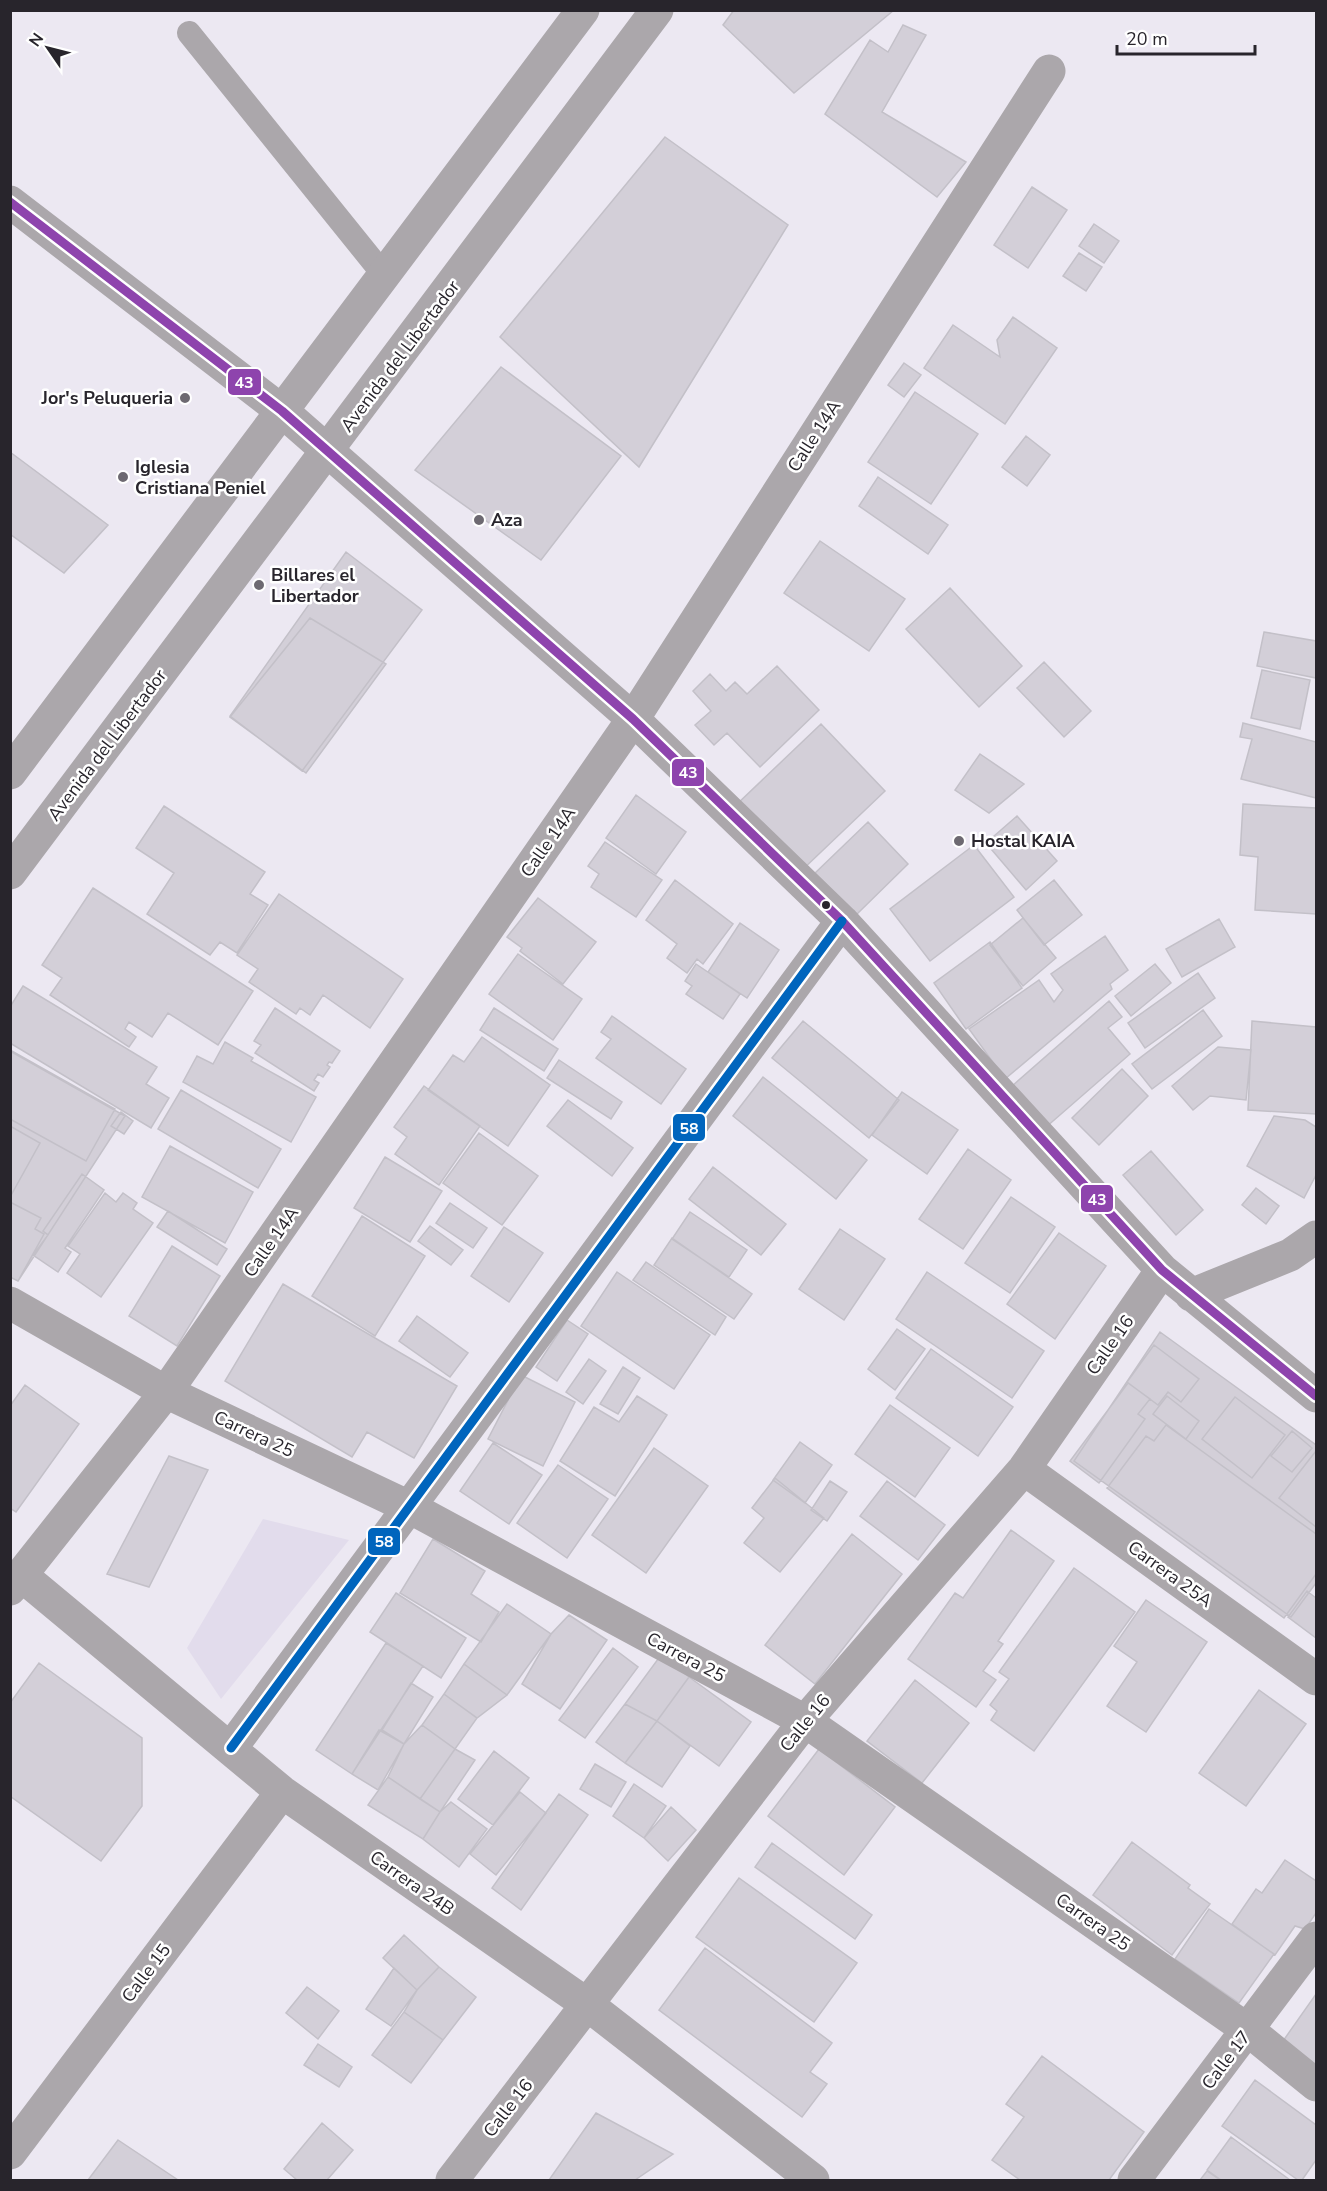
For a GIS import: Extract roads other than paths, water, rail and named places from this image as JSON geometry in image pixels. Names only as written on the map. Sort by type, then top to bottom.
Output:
[{"type":"street","points":[[10,773],[583,10]]},
{"type":"street","name":"Avenida del Libertador","points":[[10,873],[328,452],[657,10]]},
{"type":"street","name":"Calle 14A","points":[[16,1582],[166,1392],[633,718],[1049,71]]},
{"type":"street","points":[[10,202],[282,411],[633,718],[842,921],[1162,1270],[1317,1396]]},
{"type":"street","points":[[231,1748],[411,1508],[842,921]]},
{"type":"street","points":[[1191,1295],[1290,1255],[1317,1237]]},
{"type":"street","name":"Calle 16","points":[[452,2181],[805,1721],[1024,1469],[1162,1270]]},
{"type":"street","name":"Carrera 25","points":[[10,1303],[166,1392],[411,1508],[805,1721],[1248,2030],[1317,2085]]},
{"type":"street","name":"Carrera 25A","points":[[1024,1469],[1317,1679]]},
{"type":"street","name":"Carrera 24B","points":[[16,1582],[231,1748],[282,1792],[588,2005],[813,2181]]},
{"type":"street","name":"Calle 15","points":[[10,2153],[282,1792]]},
{"type":"street","name":"Calle 17","points":[[1134,2181],[1317,1938]]},
{"type":"lane","points":[[189,33],[384,275]]},
{"type":"place","name":"Jor's Peluqueria","points":[[185,398]]},
{"type":"place","name":"Iglesia Cristiana Peniel","points":[[123,477]]},
{"type":"place","name":"Aza","points":[[479,520]]},
{"type":"place","name":"Billares el Libertador","points":[[259,585]]},
{"type":"place","name":"Hostal KAIA","points":[[959,841]]}]
